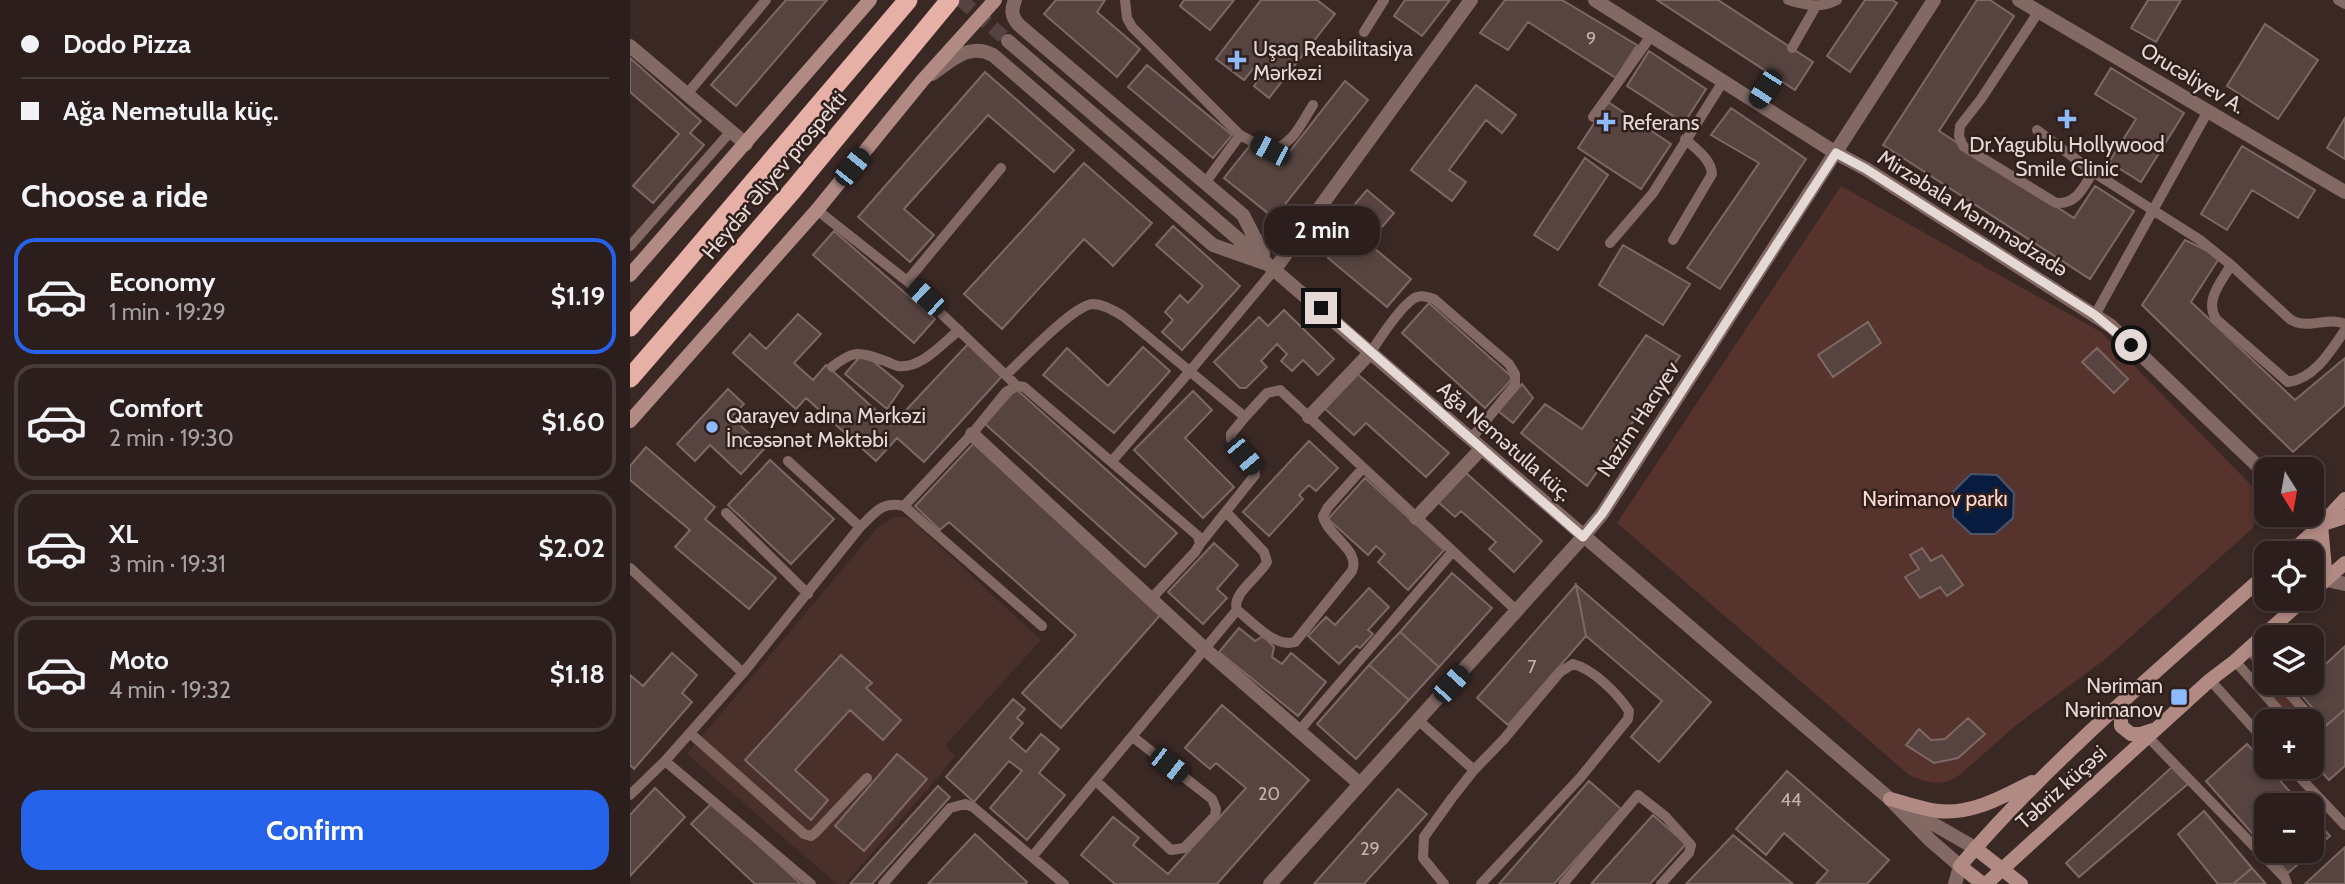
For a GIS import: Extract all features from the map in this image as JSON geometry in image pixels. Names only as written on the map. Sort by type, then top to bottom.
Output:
[{"type":"highway","name":"Heydər Əliyev prospekti","points":[[630,327],[908,0]]},
{"type":"highway","name":"Heydər Əliyev prospekti","points":[[630,378],[793,190],[950,0]]},
{"type":"main road","points":[[630,275],[870,0]]},
{"type":"main road","points":[[630,421],[817,210],[922,81],[995,0]]},
{"type":"main road","points":[[2324,523],[2345,499]]},
{"type":"main road","points":[[2324,524],[2345,517]]},
{"type":"main road","points":[[2304,541],[2320,527]]},
{"type":"main road","points":[[2322,527],[2326,580]]},
{"type":"main road","points":[[2326,580],[2345,563]]},
{"type":"main road","name":"Təbriz küçəsi","points":[[1960,866],[2043,776],[2254,585]]},
{"type":"main road","name":"Təbriz küçəsi","points":[[1985,884],[2210,680],[2290,611]]},
{"type":"main road","points":[[2127,698],[2121,713],[2121,726],[2131,734],[2152,732]]},
{"type":"main road","points":[[1890,799],[1938,811],[1964,810],[1986,804],[2043,776]]},
{"type":"main road","points":[[1975,848],[2021,884]]},
{"type":"main road","points":[[1960,866],[1985,884]]},
{"type":"street","points":[[1015,0],[1013,17],[1018,24],[1243,215],[1272,267]]},
{"type":"street","points":[[1272,267],[1471,0]]},
{"type":"street","name":"Mirzəbala Məmmədzadə","points":[[1595,0],[2111,326],[2254,463]]},
{"type":"street","name":"Nazim Hacıyev","points":[[1270,884],[1602,514],[1934,0]]},
{"type":"street","name":"Orucəliyev A.","points":[[2019,0],[2345,192]]},
{"type":"street","name":"Ağa Nemətulla küç.","points":[[1008,41],[1890,799]]},
{"type":"street","points":[[630,46],[746,144]]},
{"type":"street","points":[[922,81],[967,51],[988,52],[1213,245],[1272,267]]},
{"type":"street","points":[[1309,417],[1371,352]]},
{"type":"street","points":[[972,434],[1206,650],[1360,784]]},
{"type":"street","points":[[1416,517],[1476,444]]},
{"type":"street","points":[[2326,580],[2345,584]]},
{"type":"street","points":[[1890,799],[1975,848]]},
{"type":"street","points":[[1890,799],[1960,866],[1955,884]]},
{"type":"lane","points":[[687,94],[765,0]]},
{"type":"lane","points":[[1125,0],[1127,18],[1132,27],[1240,135],[1270,150],[1283,147],[1313,105]]},
{"type":"lane","points":[[1364,32],[1384,0]]},
{"type":"lane","points":[[1788,0],[1825,6],[1837,0]]},
{"type":"lane","points":[[2338,0],[2345,4]]},
{"type":"lane","points":[[1792,48],[1816,6]]},
{"type":"lane","points":[[2039,11],[1960,126],[1959,136],[1963,146],[2056,203],[2066,204],[2077,198],[2093,172]]},
{"type":"lane","points":[[1593,117],[1651,36]]},
{"type":"lane","points":[[1757,101],[1773,76]]},
{"type":"lane","points":[[1610,243],[1653,192],[1724,80]]},
{"type":"lane","points":[[2095,315],[2208,111]]},
{"type":"lane","points":[[2038,130],[2093,172],[2200,240],[2291,320],[2305,324],[2333,321],[2345,324]]},
{"type":"lane","points":[[630,246],[731,131]]},
{"type":"lane","points":[[1205,183],[1240,135]]},
{"type":"lane","points":[[1673,240],[1712,174],[1712,166],[1707,159],[1685,139]]},
{"type":"lane","points":[[907,281],[1001,169]]},
{"type":"lane","points":[[817,210],[907,281],[1017,386]]},
{"type":"lane","points":[[2231,265],[2210,303],[2211,312],[2246,347],[2288,382],[2305,379],[2330,352],[2345,330]]},
{"type":"lane","points":[[1112,461],[1191,371],[1272,267]]},
{"type":"lane","points":[[1371,352],[1385,330],[1413,299],[1424,296],[1434,299],[1509,364],[1515,374],[1515,385],[1476,444]]},
{"type":"lane","points":[[1006,375],[1077,310],[1092,304],[1108,307],[1123,316],[1245,417]]},
{"type":"lane","points":[[832,367],[853,354],[865,353],[898,366],[908,364],[925,358],[959,330]]},
{"type":"lane","points":[[904,506],[972,434],[1006,392],[1017,386],[1024,387],[1190,528],[1198,536],[1200,544]]},
{"type":"lane","points":[[1151,599],[1195,552],[1255,475],[1255,469],[1231,439],[1231,433],[1267,393],[1280,390],[1517,611]]},
{"type":"lane","points":[[788,461],[860,527]]},
{"type":"lane","points":[[1226,512],[1264,552],[1267,562],[1262,572],[1237,596],[1234,603],[1237,610],[1286,645],[1295,642],[1352,571],[1354,556],[1325,526],[1323,516],[1363,468]]},
{"type":"lane","points":[[630,795],[665,761],[743,673],[860,527],[882,506],[891,503],[904,506],[1042,626]]},
{"type":"lane","points":[[726,513],[808,594]]},
{"type":"lane","points":[[1299,731],[1453,551]]},
{"type":"lane","points":[[630,568],[743,673]]},
{"type":"lane","points":[[1032,857],[1237,610]]},
{"type":"lane","points":[[2248,649],[2254,655]]},
{"type":"lane","points":[[2235,661],[2277,709]]},
{"type":"lane","points":[[1444,884],[1423,858],[1424,836],[1474,770],[1504,739],[1560,671],[1573,664],[1584,667],[1629,711],[1623,726],[1580,778],[1481,884]]},
{"type":"lane","points":[[2210,680],[2254,728]]},
{"type":"lane","points":[[2291,695],[2303,709]]},
{"type":"lane","points":[[1418,720],[1474,770]]},
{"type":"lane","points":[[2152,732],[2285,878],[2287,884]]},
{"type":"lane","points":[[690,733],[804,834],[810,836],[867,778]]},
{"type":"lane","points":[[1096,781],[1171,850],[1184,848],[1215,816],[1216,809],[1212,799],[1133,737]]},
{"type":"lane","points":[[665,761],[811,884]]},
{"type":"lane","points":[[2302,779],[2345,825]]},
{"type":"lane","points":[[1563,884],[1638,795],[1666,817],[1691,845],[1689,853],[1661,884]]},
{"type":"lane","points":[[883,884],[950,808],[958,805],[973,807],[1064,884]]},
{"type":"shaded area","points":[[894,517],[905,517],[914,522],[1041,640],[945,746],[955,756],[939,776],[845,884],[837,884],[687,754],[878,527]]},
{"type":"green space","name":"Nərimanov parkı","points":[[1841,186],[2101,332],[2254,488],[2252,529],[2108,657],[2014,727],[1961,774],[1948,781],[1935,783],[1908,774],[1617,523]]},
{"type":"green space","points":[[2271,695],[2285,695],[2298,709],[2284,709]]},
{"type":"water","points":[[1971,474],[1997,475],[2014,493],[2013,518],[1995,534],[1971,534],[1953,517],[1953,492]]},
{"type":"building","points":[[786,0],[827,0],[736,106],[711,85]]},
{"type":"building","points":[[1056,0],[1105,0],[1097,12],[1140,49],[1117,77],[1044,14]]},
{"type":"building","points":[[1184,0],[1234,0],[1210,30],[1180,6]]},
{"type":"building","name":"Uşaq Reabilitasiya Mərkəzi","points":[[1261,0],[1317,0],[1335,14],[1269,98],[1254,86],[1266,70],[1257,64],[1244,80],[1216,59]]},
{"type":"building","points":[[1405,0],[1450,0],[1422,36],[1394,16]]},
{"type":"building","points":[[1505,0],[1562,0],[1637,45],[1616,78],[1528,22],[1508,50],[1480,33]]},
{"type":"building","points":[[1657,0],[1718,0],[1813,62],[1795,90]]},
{"type":"building","points":[[1865,0],[1892,0],[1897,3],[1850,72],[1827,56]]},
{"type":"building","points":[[1977,0],[1990,0],[2014,16],[1939,131],[2074,218],[2095,186],[2134,211],[2090,279],[1883,145]]},
{"type":"building","points":[[2148,0],[2181,0],[2156,42],[2131,28]]},
{"type":"building","points":[[2265,24],[2318,60],[2278,119],[2227,86]]},
{"type":"building","points":[[1649,51],[1706,89],[1684,123],[1627,86]]},
{"type":"building","points":[[630,58],[701,121],[690,133],[704,145],[653,203],[633,186],[679,134],[630,92]]},
{"type":"building","points":[[1147,65],[1232,135],[1213,158],[1128,87]]},
{"type":"building","points":[[2111,68],[2184,113],[2141,182],[2109,162],[2136,119],[2095,94]]},
{"type":"building","points":[[985,72],[1074,150],[1054,172],[988,115],[904,209],[934,235],[910,262],[858,217]]},
{"type":"building","points":[[1345,81],[1368,100],[1274,218],[1224,178],[1252,143],[1279,165]]},
{"type":"building","points":[[1476,85],[1516,115],[1502,133],[1486,120],[1449,170],[1466,182],[1452,201],[1411,170]]},
{"type":"building","points":[[1608,102],[1671,144],[1641,189],[1578,148]]},
{"type":"building","points":[[1731,108],[1806,159],[1720,289],[1687,268],[1759,163],[1711,135]]},
{"type":"building","points":[[2345,118],[2345,159],[2327,148]]},
{"type":"building","points":[[2242,146],[2315,190],[2298,218],[2252,190],[2227,230],[2201,214]]},
{"type":"building","points":[[1585,158],[1608,175],[1558,250],[1534,235]]},
{"type":"building","points":[[1084,163],[1152,223],[1113,266],[1084,239],[1002,329],[964,294]]},
{"type":"building","points":[[1367,190],[1394,213],[1368,243],[1411,279],[1387,307],[1328,258],[1348,235],[1337,225]]},
{"type":"building","points":[[1173,226],[1240,286],[1182,350],[1162,332],[1173,320],[1165,312],[1180,295],[1188,303],[1203,286],[1156,245]]},
{"type":"building","points":[[834,231],[935,319],[914,343],[813,255]]},
{"type":"building","points":[[2185,240],[2220,257],[2191,302],[2295,400],[2345,358],[2345,405],[2293,452],[2142,305]]},
{"type":"building","points":[[1623,245],[1690,284],[1663,325],[1599,285]]},
{"type":"building","points":[[1429,303],[1513,378],[1485,408],[1402,333]]},
{"type":"building","points":[[1284,310],[1334,359],[1318,375],[1303,360],[1292,371],[1281,361],[1287,354],[1277,344],[1261,361],[1267,367],[1246,388],[1240,388],[1214,362],[1259,317],[1268,326]]},
{"type":"building","points":[[798,314],[821,334],[794,363],[813,380],[826,365],[892,425],[968,344],[1003,375],[924,462],[897,438],[876,461],[806,398],[796,409],[733,353],[750,334],[766,349]]},
{"type":"building","points":[[1868,322],[1881,343],[1833,377],[1818,355]]},
{"type":"building","points":[[1646,335],[1680,356],[1587,486],[1521,433],[1545,404],[1582,429]]},
{"type":"building","points":[[1143,347],[1170,371],[1114,433],[1043,375],[1067,348],[1108,386]]},
{"type":"building","points":[[2097,348],[2128,379],[2114,393],[2082,362]]},
{"type":"building","points":[[863,353],[903,386],[887,409],[845,374]]},
{"type":"building","points":[[1354,371],[1449,453],[1426,477],[1366,423],[1354,435],[1324,408]]},
{"type":"building","points":[[1522,384],[1533,398],[1513,423],[1498,411]]},
{"type":"building","points":[[728,389],[744,404],[731,417],[765,448],[741,474],[710,445],[695,461],[677,444]]},
{"type":"building","points":[[1016,389],[1177,533],[1145,567],[985,424]]},
{"type":"building","points":[[1193,391],[1212,410],[1185,438],[1234,487],[1203,518],[1134,450]]},
{"type":"building","points":[[1309,441],[1338,468],[1316,491],[1309,485],[1299,495],[1303,499],[1269,536],[1243,512]]},
{"type":"building","points":[[974,443],[1162,613],[1061,728],[1022,693],[1076,635],[949,522],[940,530],[915,506]]},
{"type":"building","points":[[646,447],[715,507],[705,519],[776,578],[749,609],[675,547],[690,530],[630,480],[630,466]]},
{"type":"building","points":[[770,460],[834,519],[791,564],[728,505]]},
{"type":"building","points":[[1465,472],[1542,541],[1514,572],[1489,549],[1496,542],[1461,511],[1455,517],[1438,502]]},
{"type":"building","points":[[1365,478],[1444,550],[1408,590],[1378,562],[1385,554],[1376,546],[1368,555],[1328,519]]},
{"type":"building","points":[[1214,543],[1238,565],[1217,589],[1227,598],[1203,624],[1168,592]]},
{"type":"building","points":[[1922,548],[1931,561],[1942,555],[1963,585],[1947,596],[1940,587],[1920,598],[1905,577],[1919,569],[1910,555]]},
{"type":"building","points":[[1452,573],[1492,608],[1439,667],[1400,632]]},
{"type":"building","points":[[1576,585],[1586,636],[1508,725],[1477,698]]},
{"type":"building","points":[[1576,585],[1711,702],[1659,762],[1631,737],[1662,701],[1586,636]]},
{"type":"building","points":[[1369,588],[1389,607],[1368,630],[1373,634],[1360,648],[1356,646],[1339,664],[1308,636],[1326,617],[1335,625]]},
{"type":"building","points":[[1239,628],[1255,641],[1263,636],[1274,647],[1272,657],[1282,664],[1291,653],[1326,682],[1298,716],[1219,652]]},
{"type":"building","points":[[1400,632],[1439,667],[1409,700],[1369,665]]},
{"type":"building","points":[[2345,646],[2345,709],[2327,725],[2324,722],[2324,709],[2313,709],[2301,695],[2324,695],[2324,666]]},
{"type":"building","points":[[672,653],[697,675],[682,693],[692,702],[634,769],[630,765],[630,675],[643,686]]},
{"type":"building","points":[[841,655],[872,683],[866,688],[901,720],[883,740],[850,710],[795,770],[828,800],[811,820],[745,760]]},
{"type":"building","points":[[1369,665],[1409,700],[1356,759],[1317,724]]},
{"type":"building","points":[[1013,699],[1025,709],[1017,718],[1023,723],[1010,738],[1026,752],[1041,734],[1059,749],[1039,773],[1065,795],[1027,840],[990,808],[1022,771],[1009,761],[974,802],[946,777]]},
{"type":"building","points":[[1222,705],[1309,780],[1217,884],[1115,884],[1081,855],[1113,817],[1139,838],[1133,845],[1168,874],[1246,788],[1216,763],[1210,769],[1185,748]]},
{"type":"building","points":[[2345,709],[2345,766],[2329,780],[2324,774],[2324,727]]},
{"type":"building","points":[[1968,718],[1985,734],[1958,758],[1934,763],[1906,745],[1919,729],[1931,740],[1945,739]]},
{"type":"building","points":[[2247,744],[2254,752],[2254,779],[2279,779],[2291,793],[2254,793],[2254,835],[2206,781]]},
{"type":"building","points":[[897,754],[927,779],[864,851],[835,826]]},
{"type":"building","points":[[2172,767],[2189,783],[2079,877],[2066,863]]},
{"type":"building","points":[[1787,771],[1889,860],[1867,884],[1816,884],[1828,871],[1784,833],[1766,855],[1736,829]]},
{"type":"building","points":[[1589,781],[1621,809],[1554,884],[1499,884]]},
{"type":"building","points":[[938,786],[950,797],[872,884],[850,884]]},
{"type":"building","points":[[655,788],[685,817],[630,876],[630,815]]},
{"type":"building","points":[[1398,789],[1427,814],[1364,884],[1314,884]]},
{"type":"building","points":[[712,803],[801,884],[755,884],[691,824]]},
{"type":"building","points":[[2204,811],[2252,868],[2233,884],[2218,884],[2178,834]]},
{"type":"building","points":[[1653,815],[1686,844],[1650,884],[1591,884]]},
{"type":"building","points":[[2324,829],[2330,836],[2324,841]]},
{"type":"building","points":[[975,834],[1027,882],[928,884]]},
{"type":"building","points":[[1733,835],[1793,884],[1686,884]]},
{"type":"building","points":[[2345,847],[2345,884],[2305,884]]},
{"type":"building","points":[[2279,863],[2299,863],[2288,873]]},
{"type":"building","points":[[2252,868],[2266,884],[2233,884]]},
{"type":"tunnel","points":[[961,0],[1008,41]]},
{"type":"place","name":"Uşaq Reabilitasiya Mərkəzi","points":[[1237,60]]},
{"type":"place","name":"Dr.Yagublu Hollywood Smile Clinic","points":[[2067,119]]},
{"type":"place","name":"Referans","points":[[1606,122]]},
{"type":"place","name":"Qarayev adına Mərkəzi İncəsənət Məktəbi","points":[[712,427]]},
{"type":"place","name":"Nəriman Nərimanov","points":[[2179,697]]},
{"type":"route","points":[[1321,308],[1583,537],[1602,514],[1836,153],[1866,169],[2095,315],[2131,345]]}]
